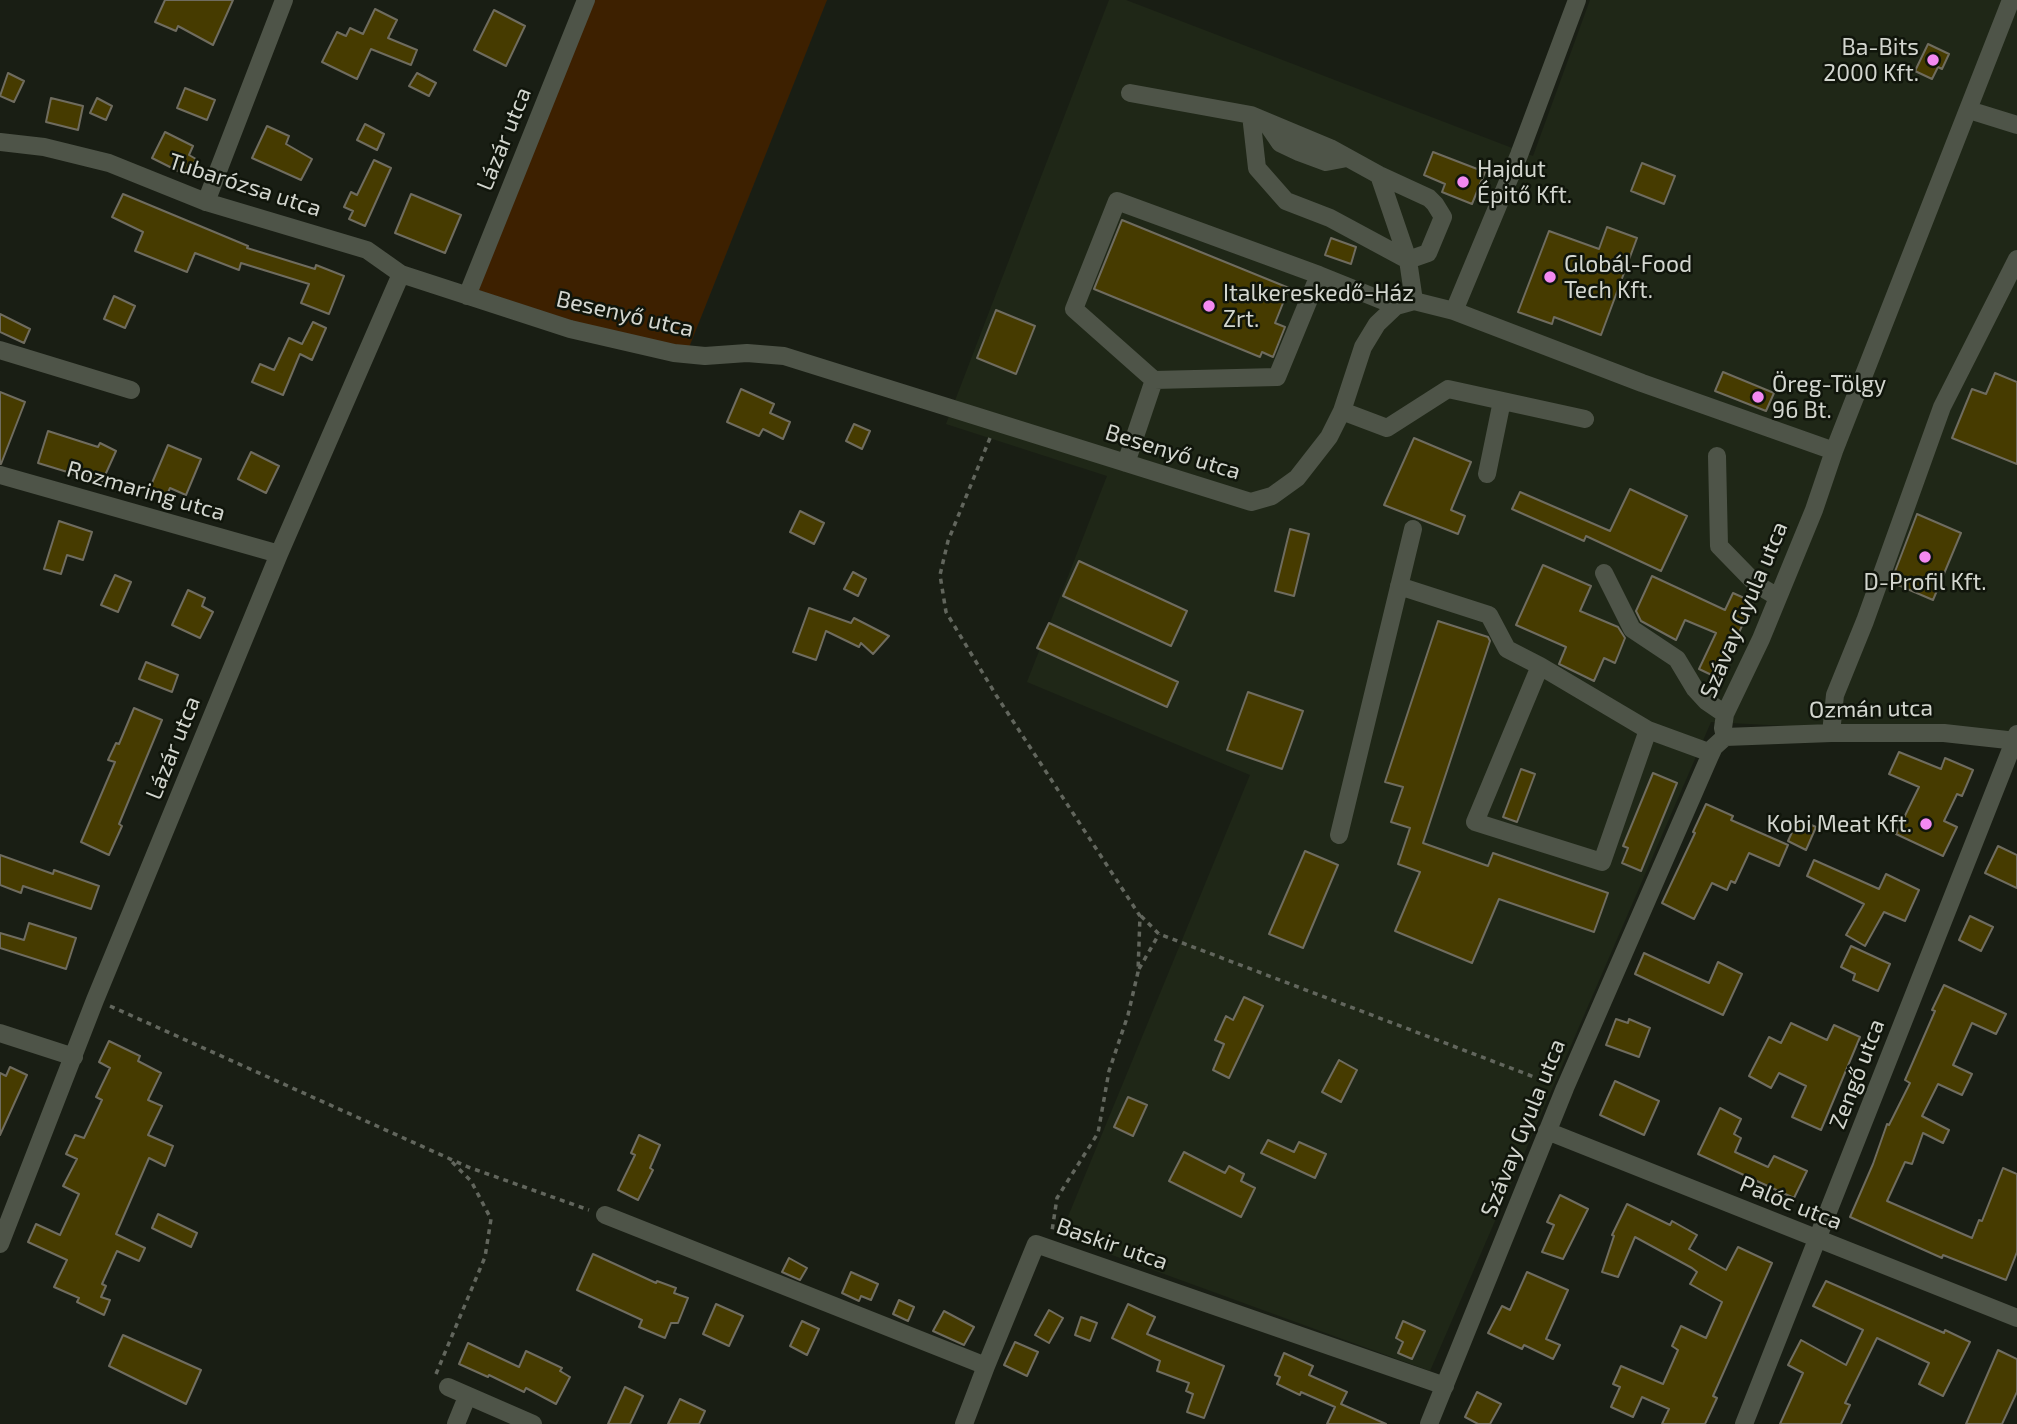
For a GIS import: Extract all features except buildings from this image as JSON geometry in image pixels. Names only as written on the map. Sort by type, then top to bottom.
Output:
[{"type":"street","points":[[206,202],[284,0]]},
{"type":"street","name":"Lázár utca","points":[[467,296],[586,0]]},
{"type":"street","points":[[1454,311],[1519,155],[1577,0]]},
{"type":"street","name":"Szávay Gyula utca","points":[[1429,1424],[1565,1088],[1711,753],[1725,737],[1723,728],[1726,714],[1814,510],[1834,451],[2011,0]]},
{"type":"street","points":[[1130,93],[1258,118],[1429,198],[1443,217],[1427,253],[1408,260],[1329,218],[1286,201],[1257,168],[1258,118]]},
{"type":"street","points":[[1969,110],[2017,125]]},
{"type":"street","name":"Tubarózsa utca","points":[[0,142],[44,147],[109,163],[206,202],[367,250],[401,274],[467,296]]},
{"type":"street","points":[[1379,176],[1408,260],[1405,303]]},
{"type":"street","points":[[1319,275],[1277,376],[1154,380],[1074,309],[1117,201],[1319,275],[1405,303],[1454,311],[1642,383],[1834,451]]},
{"type":"street","points":[[1831,733],[1835,695],[1865,621],[1942,407],[2017,259]]},
{"type":"street","name":"Lázár utca","points":[[0,1244],[95,1000],[279,554],[401,274]]},
{"type":"street","name":"Besenyő utca","points":[[467,296],[570,329],[674,353],[705,356],[747,353],[784,356],[1251,502],[1272,496],[1297,478],[1329,437],[1342,411],[1363,347],[1377,324],[1405,303]]},
{"type":"street","points":[[0,350],[131,390]]},
{"type":"street","points":[[1126,463],[1154,380]]},
{"type":"street","points":[[1342,411],[1387,428],[1448,388],[1585,419]]},
{"type":"street","points":[[1487,474],[1502,401]]},
{"type":"street","points":[[1717,456],[1719,547],[1756,584],[1776,596]]},
{"type":"street","name":"Rozmaring utca","points":[[0,475],[279,554]]},
{"type":"street","points":[[1339,835],[1413,529]]},
{"type":"street","points":[[1604,573],[1632,629],[1678,659],[1695,690],[1726,714]]},
{"type":"street","points":[[1399,586],[1489,615],[1507,649],[1648,730],[1711,753]]},
{"type":"street","points":[[1540,666],[1475,822],[1602,862],[1648,730]]},
{"type":"street","name":"Ozmán utca","points":[[1725,737],[1944,733],[2016,739]]},
{"type":"street","name":"Zengő utca","points":[[1744,1424],[2016,739]]},
{"type":"street","points":[[0,1033],[74,1057]]},
{"type":"street","name":"Palóc utca","points":[[1547,1132],[2017,1318]]},
{"type":"street","points":[[604,1215],[986,1366],[964,1424]]},
{"type":"street","name":"Baskir utca","points":[[986,1366],[1036,1244],[1445,1387]]},
{"type":"street","points":[[448,1387],[533,1424]]},
{"type":"street","points":[[456,1424],[467,1397]]},
{"type":"path","points":[[996,423],[948,541],[940,575],[946,612],[996,695],[1140,916],[1159,934],[1565,1088]]},
{"type":"path","points":[[1049,1248],[1057,1198],[1098,1133],[1109,1071],[1128,1015],[1138,972],[1140,916]]},
{"type":"path","points":[[1138,972],[1159,934]]},
{"type":"path","points":[[95,1000],[468,1167],[604,1215]]},
{"type":"path","points":[[448,1158],[471,1181],[491,1219],[485,1257],[435,1376],[448,1387]]},
{"type":"shaded area","points":[[593,0],[827,0],[684,360],[475,289]]},
{"type":"shaded area","points":[[1109,0],[1126,0],[1533,156],[1590,0],[2017,0],[2017,738],[1711,722],[1430,1371],[1060,1236],[1250,775],[1027,682],[1107,476],[946,424]]},
{"type":"place","name":"Ba-Bits 2000 Kft.","points":[[1933,60]]},
{"type":"place","name":"Hajdut Épitő Kft.","points":[[1463,182]]},
{"type":"place","name":"Globál-Food Tech Kft.","points":[[1550,277]]},
{"type":"place","name":"Italkereskedő-Ház Zrt.","points":[[1209,306]]},
{"type":"place","name":"Öreg-Tölgy 96 Bt.","points":[[1758,397]]},
{"type":"place","name":"D-Profil Kft.","points":[[1925,557]]},
{"type":"place","name":"Kobi Meat Kft.","points":[[1926,824]]}]
